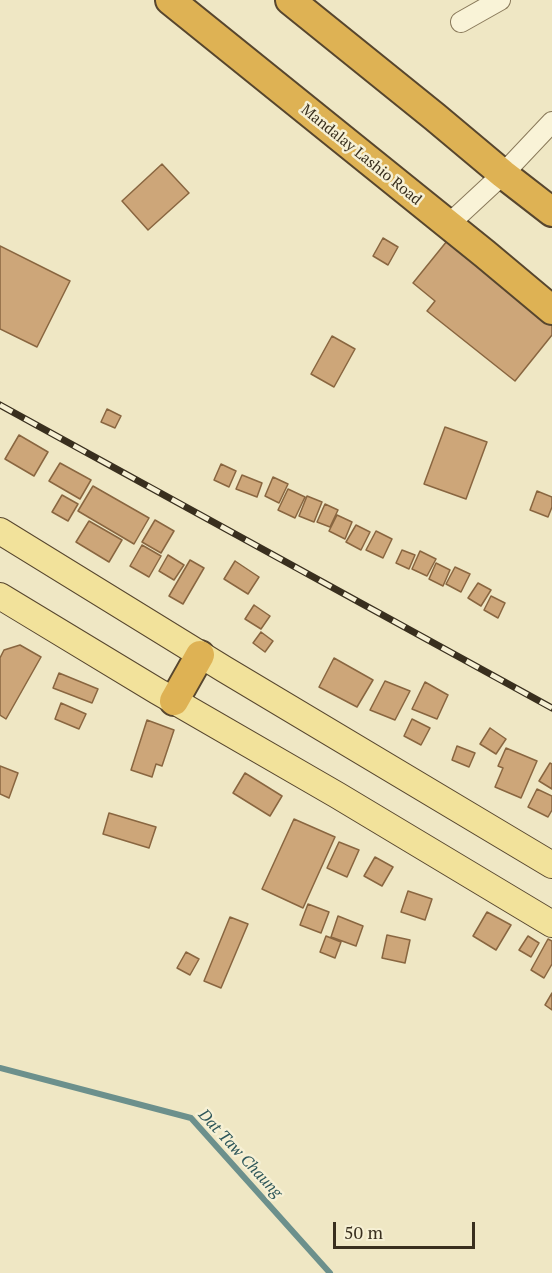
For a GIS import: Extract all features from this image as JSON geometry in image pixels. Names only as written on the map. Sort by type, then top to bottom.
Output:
[{"type":"highway","name":"Mandalay Lashio Road","points":[[170,0],[552,310]]},
{"type":"highway","points":[[290,0],[552,212]]},
{"type":"highway","points":[[174,701],[200,654]]},
{"type":"main road","points":[[0,531],[552,865]]},
{"type":"main road","points":[[0,596],[552,924]]},
{"type":"street","points":[[461,22],[500,0]]},
{"type":"street","points":[[448,225],[503,174],[552,122]]},
{"type":"building","points":[[162,164],[189,193],[148,230],[122,201]]},
{"type":"building","points":[[383,238],[398,247],[388,265],[373,256]]},
{"type":"building","points":[[447,241],[552,324],[552,335],[515,381],[427,311],[435,301],[413,283]]},
{"type":"building","points":[[0,246],[70,281],[37,347],[0,329]]},
{"type":"building","points":[[332,336],[355,349],[334,387],[311,374]]},
{"type":"building","points":[[107,409],[121,416],[115,428],[101,422]]},
{"type":"building","points":[[445,427],[487,442],[466,499],[424,484]]},
{"type":"building","points":[[19,435],[48,452],[34,476],[5,459]]},
{"type":"building","points":[[60,463],[91,480],[80,499],[49,481]]},
{"type":"building","points":[[221,464],[236,471],[229,487],[214,480]]},
{"type":"building","points":[[242,475],[262,483],[257,497],[236,489]]},
{"type":"building","points":[[273,477],[288,484],[279,503],[265,496]]},
{"type":"building","points":[[93,486],[149,518],[134,544],[78,511]]},
{"type":"building","points":[[288,489],[305,497],[295,518],[278,510]]},
{"type":"building","points":[[537,491],[552,497],[552,507],[548,517],[530,510]]},
{"type":"building","points":[[62,495],[78,504],[68,521],[52,512]]},
{"type":"building","points":[[307,496],[322,502],[314,522],[299,516]]},
{"type":"building","points":[[325,504],[338,510],[330,527],[317,522]]},
{"type":"building","points":[[337,515],[352,522],[345,539],[329,531]]},
{"type":"building","points":[[155,520],[174,531],[161,553],[142,542]]},
{"type":"building","points":[[89,521],[122,540],[109,562],[76,542]]},
{"type":"building","points":[[356,525],[370,532],[361,550],[346,542]]},
{"type":"building","points":[[376,531],[392,539],[383,558],[366,550]]},
{"type":"building","points":[[142,545],[161,556],[149,577],[130,566]]},
{"type":"building","points":[[402,550],[415,555],[409,569],[396,563]]},
{"type":"building","points":[[420,551],[436,559],[427,576],[412,569]]},
{"type":"building","points":[[168,555],[184,565],[174,580],[159,571]]},
{"type":"building","points":[[190,560],[204,568],[183,604],[169,596]]},
{"type":"building","points":[[235,561],[259,577],[248,594],[224,579]]},
{"type":"building","points":[[436,563],[450,570],[443,586],[429,579]]},
{"type":"building","points":[[455,567],[470,574],[461,592],[446,584]]},
{"type":"building","points":[[478,583],[491,590],[481,606],[468,598]]},
{"type":"building","points":[[491,596],[505,603],[498,618],[484,610]]},
{"type":"building","points":[[254,605],[270,616],[261,629],[245,619]]},
{"type":"building","points":[[261,632],[273,641],[265,652],[253,643]]},
{"type":"building","points":[[20,645],[41,657],[6,719],[0,715],[0,658],[4,650]]},
{"type":"building","points":[[334,658],[373,680],[357,707],[319,687]]},
{"type":"building","points":[[59,673],[98,689],[92,703],[53,688]]},
{"type":"building","points":[[385,681],[410,691],[395,720],[370,710]]},
{"type":"building","points":[[425,682],[448,695],[437,719],[412,709]]},
{"type":"building","points":[[61,703],[86,714],[79,729],[55,719]]},
{"type":"building","points":[[412,719],[430,728],[421,745],[404,736]]},
{"type":"building","points":[[147,720],[174,730],[162,766],[156,764],[152,777],[131,770]]},
{"type":"building","points":[[490,728],[506,739],[496,754],[480,744]]},
{"type":"building","points":[[457,746],[475,753],[469,767],[452,760]]},
{"type":"building","points":[[506,748],[537,761],[521,798],[495,787],[503,768],[498,766]]},
{"type":"building","points":[[550,763],[552,764],[552,789],[539,781]]},
{"type":"building","points":[[0,766],[18,773],[9,798],[0,794]]},
{"type":"building","points":[[245,773],[282,796],[270,816],[233,793]]},
{"type":"building","points":[[537,789],[552,796],[552,810],[548,817],[528,807]]},
{"type":"building","points":[[109,813],[156,827],[149,848],[103,834]]},
{"type":"building","points":[[294,819],[335,837],[303,908],[262,889]]},
{"type":"building","points":[[339,842],[359,850],[347,877],[327,868]]},
{"type":"building","points":[[375,857],[393,867],[382,886],[364,876]]},
{"type":"building","points":[[408,891],[432,899],[425,920],[401,912]]},
{"type":"building","points":[[308,904],[329,912],[321,933],[300,925]]},
{"type":"building","points":[[487,912],[511,925],[496,950],[473,936]]},
{"type":"building","points":[[338,916],[363,926],[356,946],[331,937]]},
{"type":"building","points":[[230,917],[248,924],[221,988],[204,981]]},
{"type":"building","points":[[387,935],[410,940],[405,963],[382,958]]},
{"type":"building","points":[[326,936],[341,942],[335,958],[320,952]]},
{"type":"building","points":[[528,936],[539,943],[531,957],[519,950]]},
{"type":"building","points":[[548,939],[552,941],[552,964],[544,978],[531,970]]},
{"type":"building","points":[[186,952],[199,959],[190,975],[177,968]]},
{"type":"building","points":[[552,993],[552,1010],[545,1005]]},
{"type":"waterway","name":"Dat Taw Chaung","points":[[0,1068],[191,1118],[330,1273]]},
{"type":"railway","points":[[0,405],[552,708]]}]
